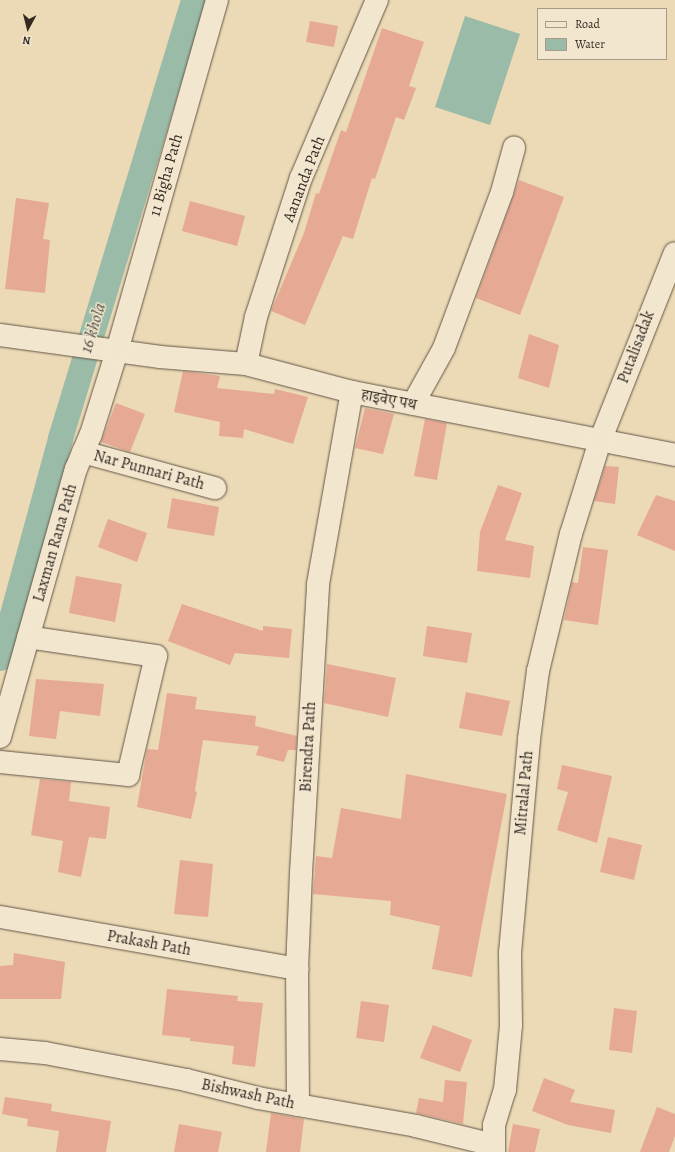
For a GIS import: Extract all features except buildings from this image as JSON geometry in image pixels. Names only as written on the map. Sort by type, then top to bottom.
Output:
[{"type":"street","name":"11 Bigha Path","points":[[110,350],[216,0]]},
{"type":"street","name":"Aananda Path","points":[[246,364],[256,316],[301,178],[377,0]]},
{"type":"street","points":[[413,404],[444,348],[502,192],[514,148]]},
{"type":"street","name":"Putalisadak","points":[[600,442],[657,293],[675,253]]},
{"type":"street","name":"हाइवेए पथ","points":[[0,335],[110,350],[246,364],[352,392],[600,442],[675,455]]},
{"type":"street","name":"Laxman Rana Path","points":[[0,737],[28,636],[83,452],[110,350]]},
{"type":"street","name":"Birendra Path","points":[[298,1105],[297,970],[318,584],[352,392]]},
{"type":"street","name":"Mitralal Path","points":[[494,1148],[494,1126],[505,1090],[511,1025],[510,953],[529,739],[538,671],[571,534],[600,442]]},
{"type":"street","name":"Nar Punnari Path","points":[[83,452],[215,488]]},
{"type":"street","points":[[0,762],[128,775],[156,656],[28,636]]},
{"type":"street","name":"Prakash Path","points":[[0,918],[297,970]]},
{"type":"street","name":"Bishwash Path","points":[[0,1049],[45,1053],[298,1105],[416,1126],[494,1148]]},
{"type":"water","points":[[465,16],[520,34],[490,125],[435,107]]},
{"type":"waterway","name":"16 khola","points":[[0,658],[60,438],[193,0]]}]
